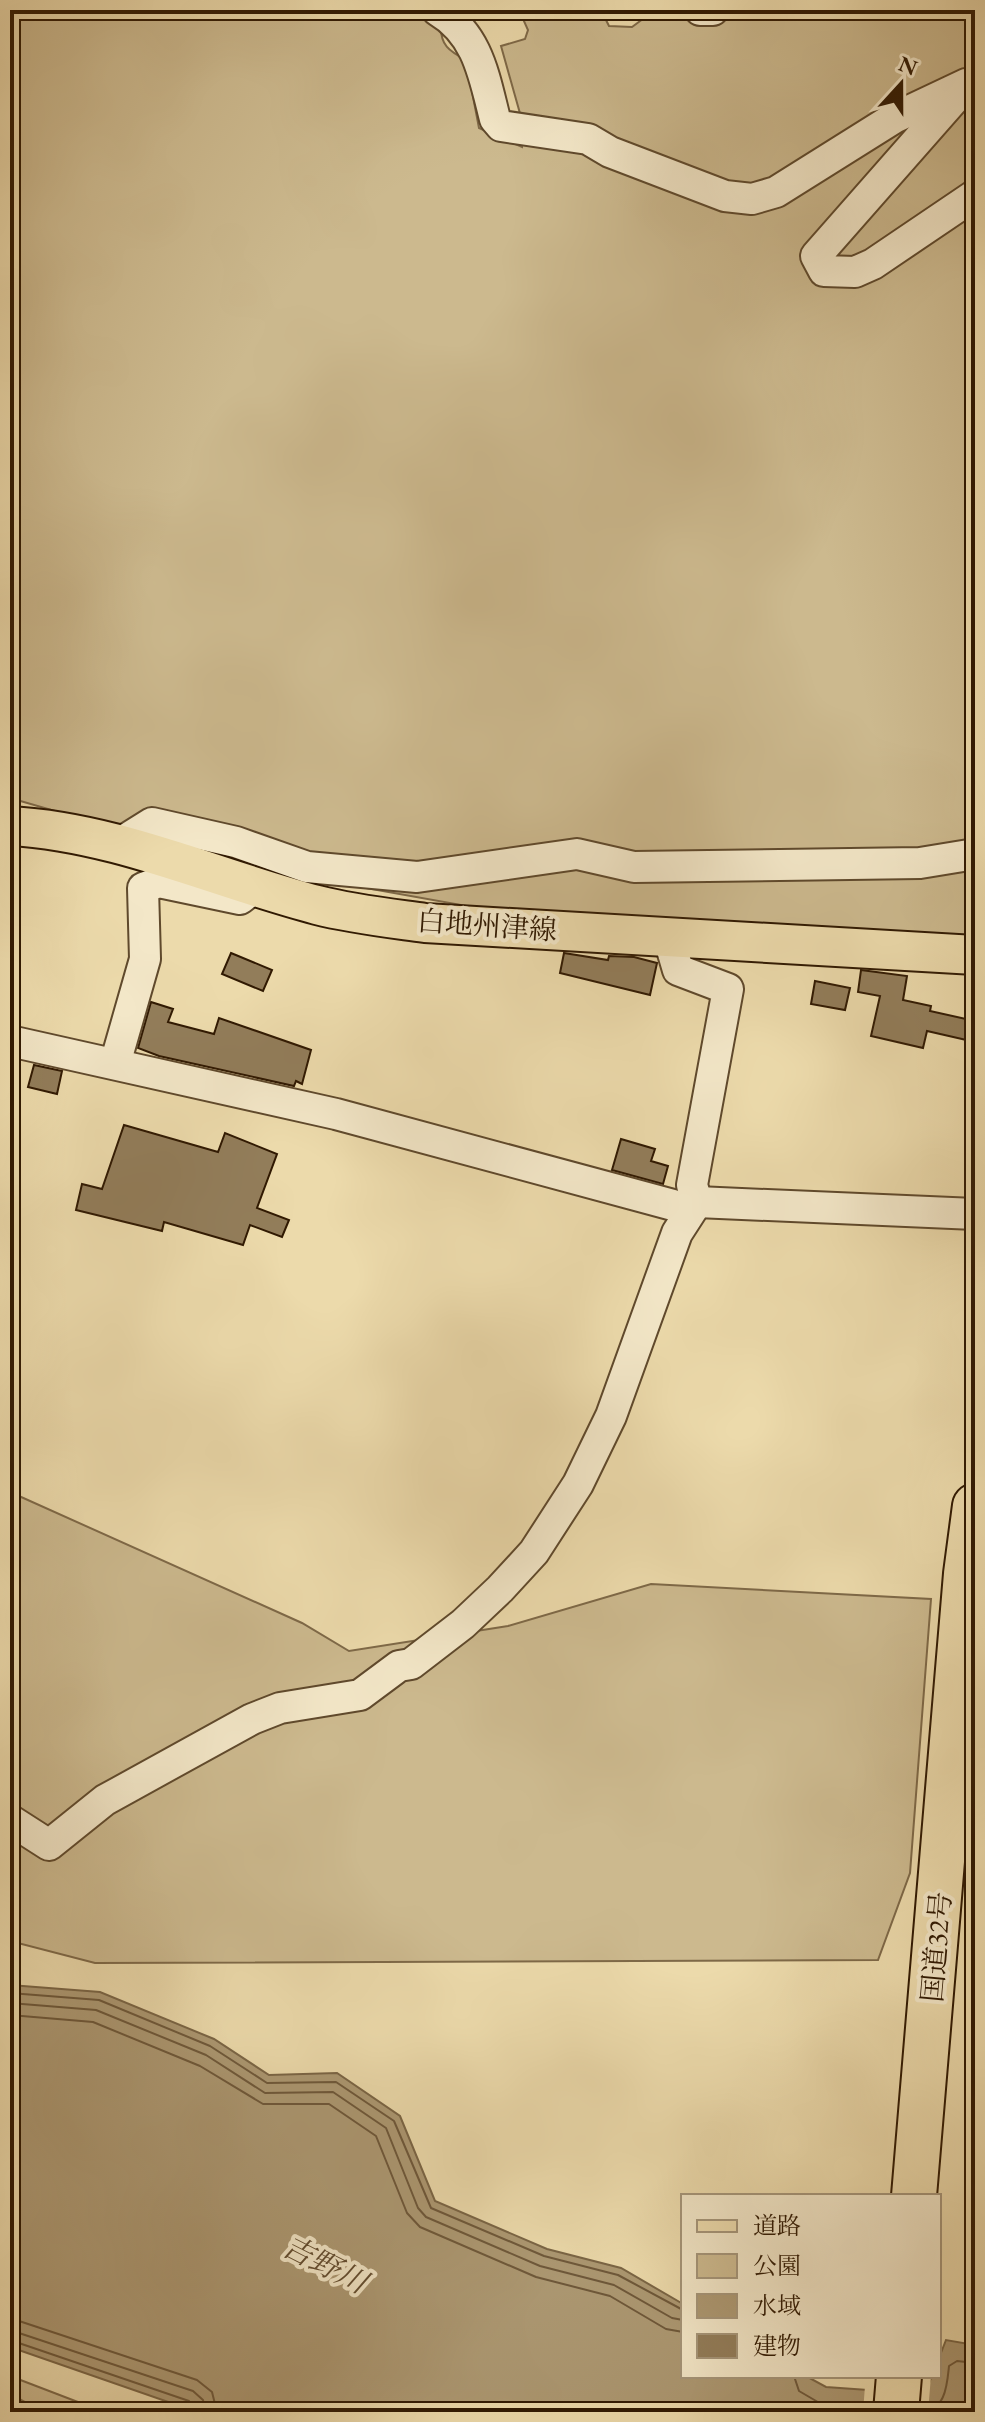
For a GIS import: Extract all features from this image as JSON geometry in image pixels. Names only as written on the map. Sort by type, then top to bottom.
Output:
[{"type":"highway","name":"国道32号","points":[[914,2194],[966,1574],[975,1506]]},
{"type":"highway","points":[[896,2412],[899,2378]]},
{"type":"main road","name":"白地州津線","points":[[10,826],[120,843],[318,905],[425,923],[975,955]]},
{"type":"street","points":[[437,10],[452,19],[468,36],[481,63],[495,119],[501,126],[588,139],[610,152],[725,196],[752,199],[776,192],[894,118],[971,79]]},
{"type":"street","points":[[700,10],[713,10]]},
{"type":"street","points":[[971,79],[917,146],[816,256],[824,271],[855,272],[873,264],[975,195]]},
{"type":"street","points":[[120,843],[152,823],[236,842],[307,867],[417,877],[577,854],[634,867],[920,863],[975,854]]},
{"type":"street","points":[[115,1064],[145,959],[143,888],[159,882],[240,899],[255,887]]},
{"type":"street","points":[[14,1828],[49,1845],[105,1800],[252,1719],[280,1708],[360,1695],[399,1666],[411,1664],[463,1624],[534,1552],[578,1484],[611,1416],[692,1207],[692,1185],[728,989],[678,970],[668,936]]},
{"type":"street","points":[[10,1041],[336,1114],[673,1205],[975,1214]]},
{"type":"green space","points":[[10,10],[415,10],[441,25],[442,38],[447,47],[466,60],[479,128],[522,147],[521,117],[501,46],[525,39],[528,30],[519,10],[632,10],[603,14],[609,26],[632,27],[655,10],[975,10],[975,944],[517,915],[248,867],[10,798]]},
{"type":"green space","points":[[10,1492],[302,1623],[349,1651],[508,1626],[651,1584],[931,1599],[910,1873],[878,1960],[95,1963],[10,1941]]},
{"type":"green space","points":[[10,2376],[104,2412],[43,2412],[10,2394]]},
{"type":"water","name":"吉野川","points":[[10,1985],[100,1992],[214,2039],[269,2075],[337,2073],[400,2116],[435,2201],[547,2249],[621,2268],[681,2303],[681,2378],[810,2378],[826,2387],[924,2394],[931,2378],[941,2378],[941,2353],[946,2340],[975,2345],[975,2412],[197,2412],[10,2347]]},
{"type":"pier","points":[[926,2378],[931,2378],[928,2412],[863,2412],[865,2386],[922,2390]]},
{"type":"building","points":[[231,953],[272,970],[263,991],[222,974]]},
{"type":"building","points":[[564,953],[608,960],[609,956],[634,957],[657,963],[650,995],[560,973]]},
{"type":"building","points":[[861,970],[907,976],[903,1000],[931,1006],[930,1011],[975,1021],[975,1042],[927,1031],[923,1048],[871,1036],[880,996],[858,992]]},
{"type":"building","points":[[815,981],[850,988],[845,1010],[811,1004]]},
{"type":"building","points":[[151,1002],[173,1009],[168,1022],[214,1034],[219,1018],[311,1050],[302,1084],[296,1081],[294,1086],[159,1056],[138,1048]]},
{"type":"building","points":[[34,1065],[62,1071],[57,1094],[28,1087]]},
{"type":"building","points":[[124,1125],[218,1152],[225,1133],[277,1154],[257,1208],[289,1220],[282,1237],[250,1225],[243,1245],[164,1222],[162,1231],[76,1210],[82,1184],[102,1189]]},
{"type":"building","points":[[621,1139],[655,1149],[651,1161],[668,1166],[663,1184],[612,1170]]}]
